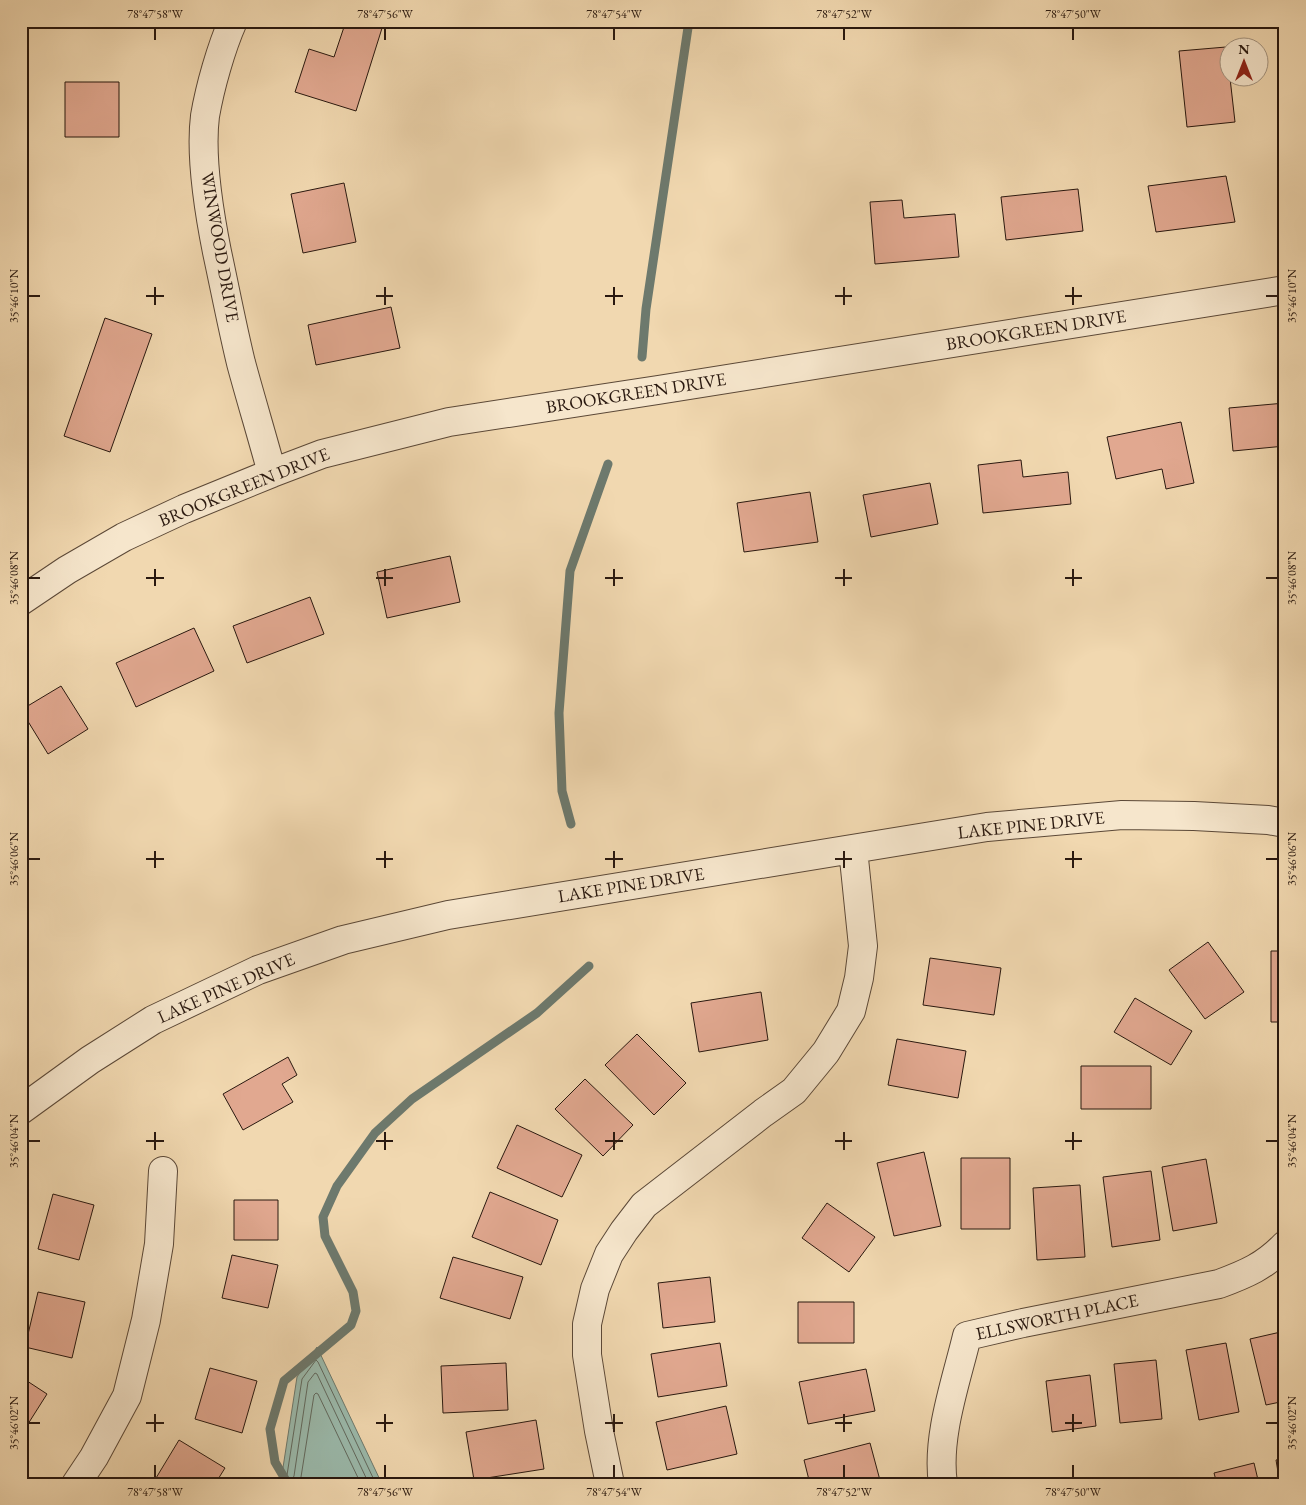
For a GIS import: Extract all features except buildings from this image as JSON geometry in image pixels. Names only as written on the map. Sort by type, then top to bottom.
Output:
[{"type":"street","name":"WINWOOD DRIVE","points":[[226,23],[205,117],[204,149],[207,186],[213,231],[229,311],[272,473]]},
{"type":"street","name":"BROOKGREEN DRIVE","points":[[21,601],[67,570],[124,537],[184,509],[322,454],[449,422],[1285,290]]},
{"type":"street","name":"LAKE PINE DRIVE","points":[[21,1110],[90,1060],[153,1020],[258,970],[343,940],[448,915],[988,827],[1122,816],[1194,816],[1268,820],[1285,823]]},
{"type":"street","points":[[610,1484],[598,1431],[587,1355],[587,1324],[595,1289],[609,1254],[644,1205],[794,1091],[826,1052],[852,1011],[863,946],[853,850]]},
{"type":"street","points":[[76,1484],[94,1458],[127,1396],[146,1320],[156,1263],[159,1244],[163,1172]]},
{"type":"street","name":"ELLSWORTH PLACE","points":[[943,1484],[941,1469],[946,1422],[967,1336],[1219,1284],[1250,1272],[1276,1255],[1285,1245]]},
{"type":"water","points":[[317,1347],[382,1484],[276,1484],[282,1474],[297,1377]]},
{"type":"waterway","points":[[642,357],[646,309],[689,21]]},
{"type":"waterway","points":[[571,824],[562,791],[559,713],[570,571],[608,464]]},
{"type":"waterway","points":[[288,1484],[275,1462],[270,1429],[284,1381],[351,1325],[356,1311],[353,1292],[325,1236],[323,1217],[337,1186],[375,1133],[412,1099],[537,1013],[589,966]]}]
